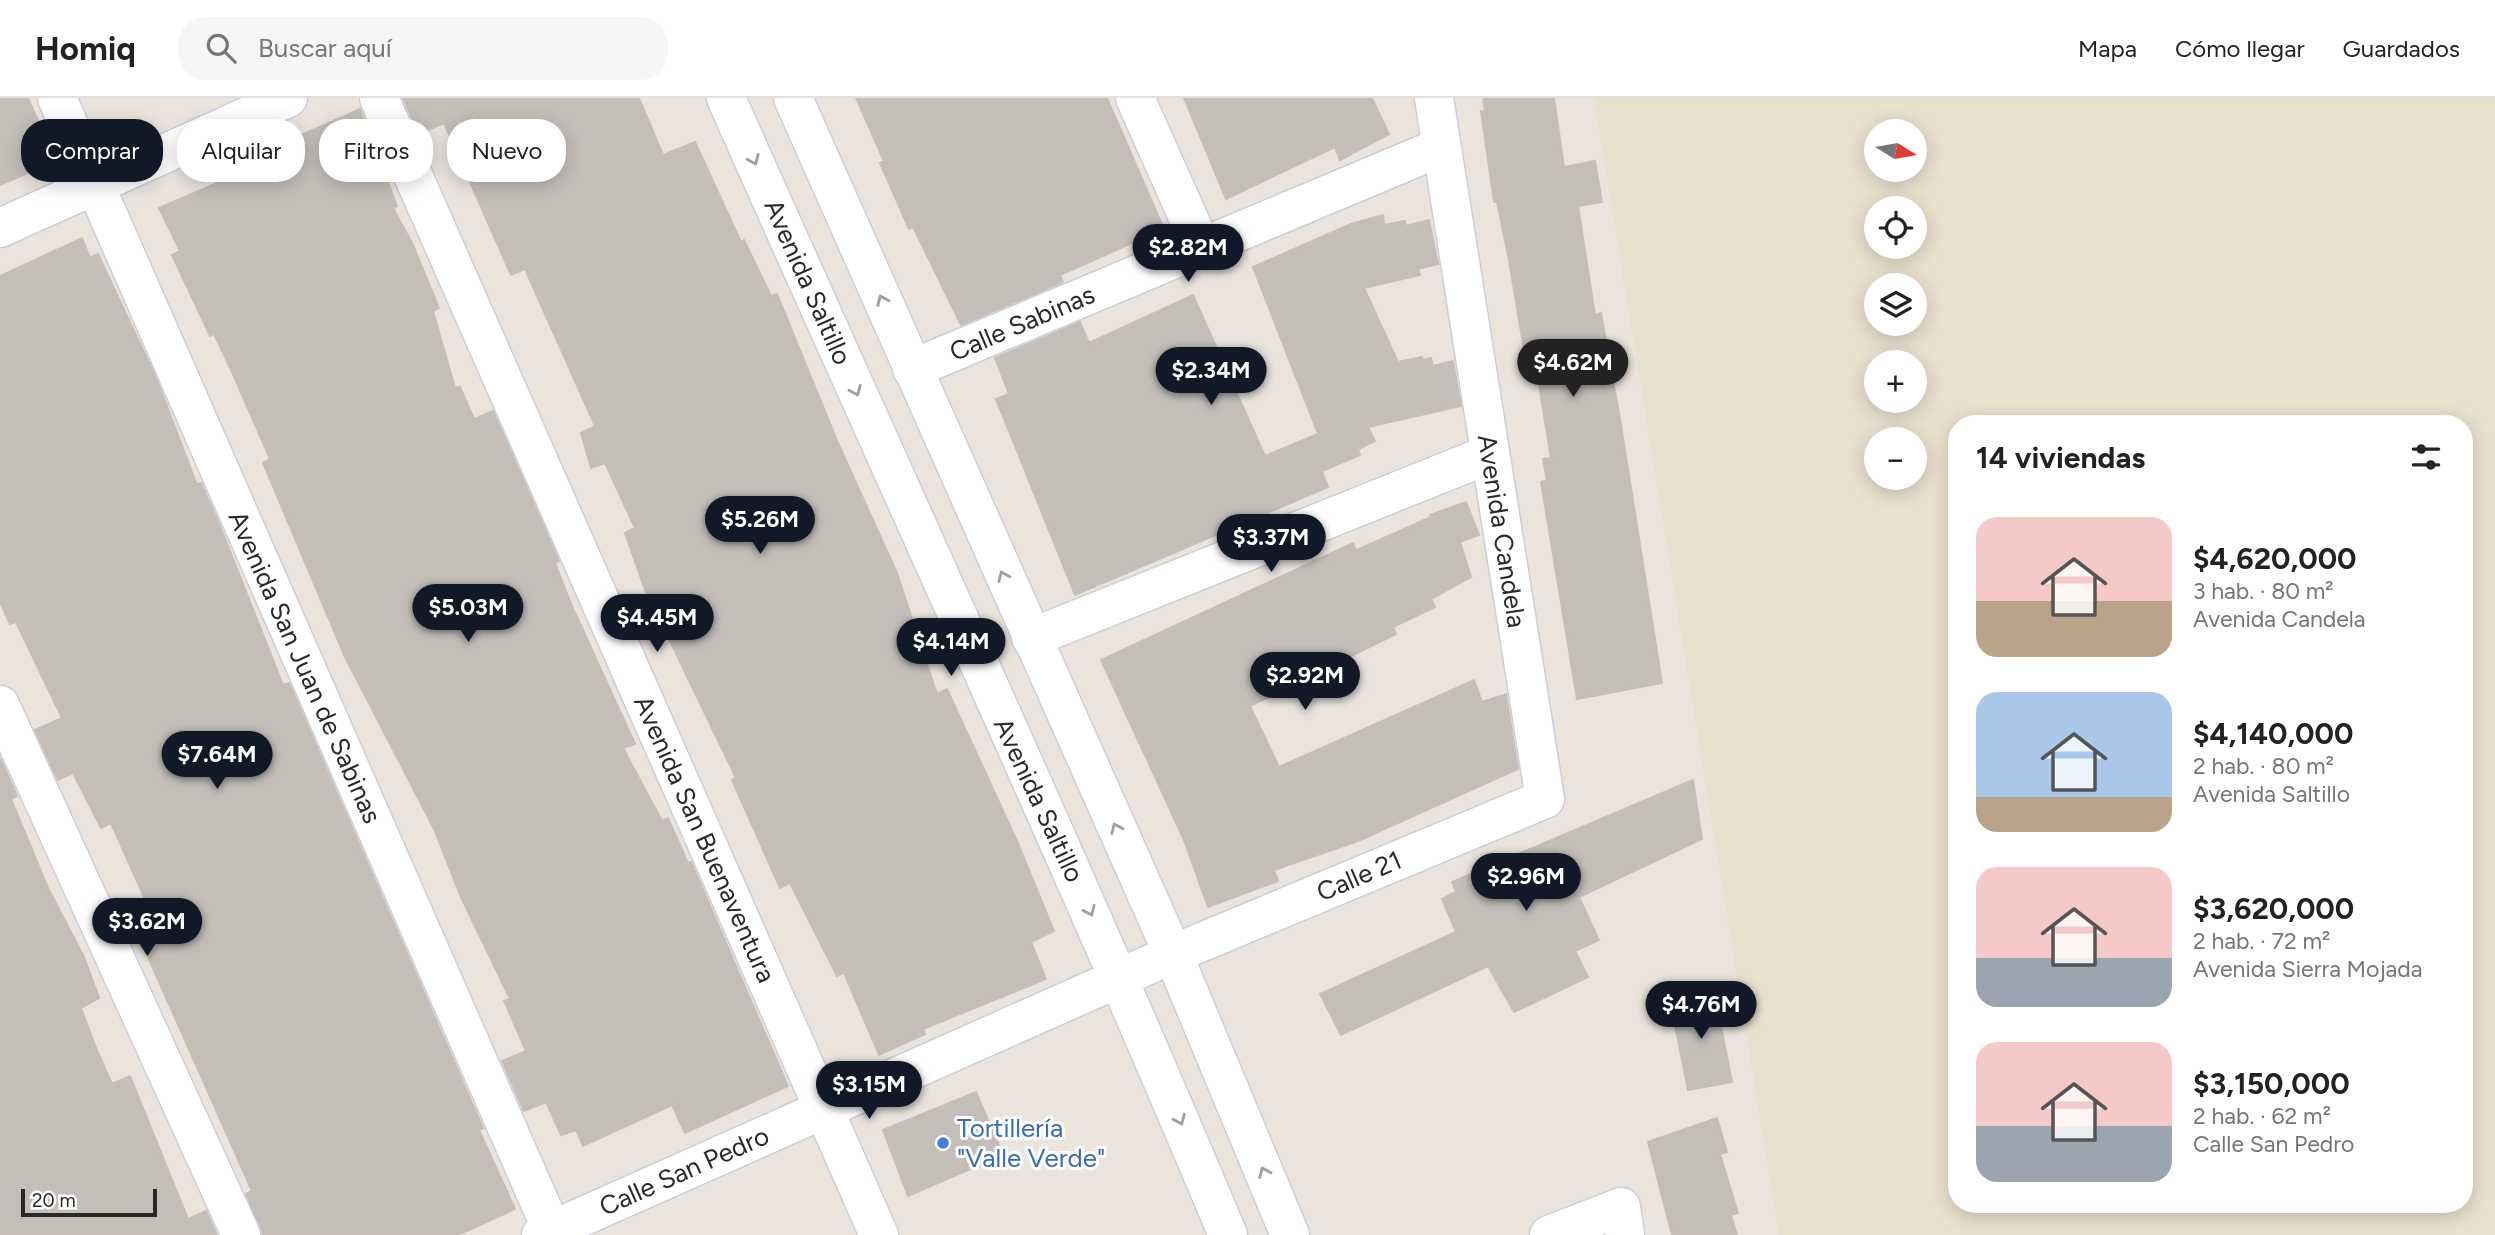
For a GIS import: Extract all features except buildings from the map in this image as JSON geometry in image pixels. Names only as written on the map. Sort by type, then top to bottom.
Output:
[{"type":"street","name":"Avenida San Juan de Sabinas","points":[[57,98],[549,1233]]},
{"type":"street","points":[[0,228],[288,98]]},
{"type":"street","name":"Avenida San Buenaventura","points":[[379,98],[879,1235]]},
{"type":"street","name":"Avenida Saltillo","points":[[726,98],[1120,977],[1228,1235]]},
{"type":"street","points":[[793,98],[1173,954],[1290,1235]]},
{"type":"street","points":[[1135,98],[1201,246]]},
{"type":"street","name":"Avenida Candela","points":[[1433,98],[1545,799]]},
{"type":"street","name":"Calle Sabinas","points":[[912,369],[1441,147]]},
{"type":"street","points":[[1031,638],[1490,454]]},
{"type":"street","points":[[0,705],[241,1235]]},
{"type":"street","name":"Calle 21","points":[[1173,954],[1545,799]]},
{"type":"street","name":"Calle San Pedro","points":[[549,1233],[1173,954]]},
{"type":"street","points":[[1549,1235],[1623,1221]]},
{"type":"shaded area","points":[[1594,98],[2495,98],[2495,1235],[1779,1235]]},
{"type":"place","name":"Tortillería \"Valle Verde\"","points":[[943,1143]]}]
